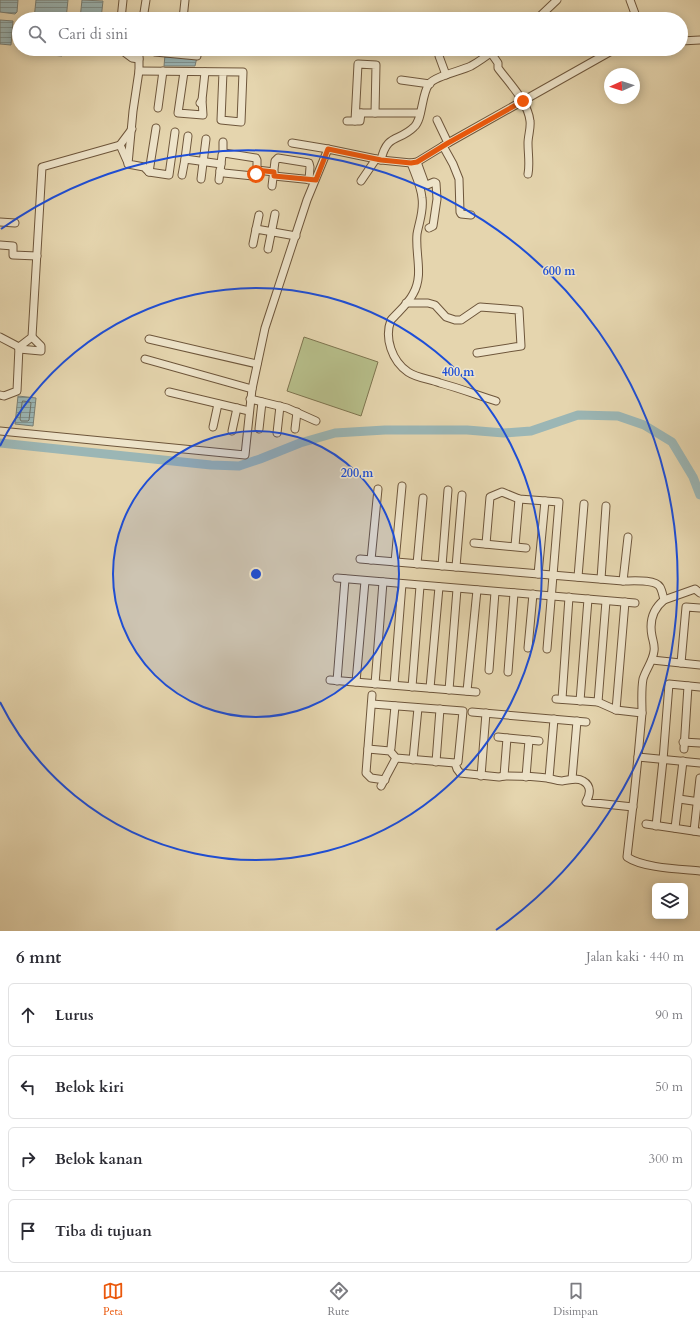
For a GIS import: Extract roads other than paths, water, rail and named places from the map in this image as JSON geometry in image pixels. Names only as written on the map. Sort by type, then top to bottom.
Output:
[{"type":"street","points":[[122,12],[123,0]]},
{"type":"street","points":[[144,12],[146,0]]},
{"type":"street","points":[[184,12],[185,0]]},
{"type":"street","points":[[544,12],[557,0]]},
{"type":"street","points":[[630,0],[634,12]]},
{"type":"street","points":[[688,41],[700,40]]},
{"type":"street","points":[[128,164],[133,111],[140,71],[139,59],[129,56]]},
{"type":"street","points":[[440,56],[446,75]]},
{"type":"street","points":[[362,181],[379,159],[390,140],[407,132],[417,123],[425,94],[430,84],[446,75],[471,66],[486,56]]},
{"type":"street","points":[[496,56],[498,68],[523,101],[530,122],[528,137],[530,163],[528,174]]},
{"type":"street","points":[[292,142],[379,159],[414,162],[602,56]]},
{"type":"street","points":[[347,121],[360,121],[358,113],[358,64],[376,65],[375,113]]},
{"type":"street","points":[[140,71],[243,72],[240,122],[221,120],[223,72]]},
{"type":"street","points":[[158,108],[163,72]]},
{"type":"street","points":[[184,72],[178,113],[197,115],[199,104],[202,100],[205,72]]},
{"type":"street","points":[[401,80],[430,84]]},
{"type":"street","points":[[358,113],[420,113]]},
{"type":"street","points":[[437,120],[459,180],[460,212],[461,214],[471,215]]},
{"type":"street","points":[[0,395],[4,396],[17,391],[20,349],[32,336],[42,168],[120,145],[132,128]]},
{"type":"street","points":[[149,172],[156,128]]},
{"type":"street","points":[[128,164],[144,167],[149,172],[169,175],[175,132]]},
{"type":"street","points":[[182,175],[188,136]]},
{"type":"street","points":[[200,179],[206,139]]},
{"type":"street","points":[[219,180],[223,154],[223,142]]},
{"type":"street","points":[[120,145],[128,164]]},
{"type":"street","points":[[0,431],[243,456],[245,453],[250,399],[265,328],[296,236],[312,180],[328,149]]},
{"type":"street","points":[[185,159],[203,161],[221,167],[224,173],[253,176],[256,174],[256,158],[223,154]]},
{"type":"street","points":[[272,186],[275,161],[278,158],[309,163],[312,180]]},
{"type":"street","points":[[414,162],[425,184],[436,183],[437,199],[433,226],[429,228]]},
{"type":"street","points":[[414,162],[420,185],[423,211],[417,244],[419,279],[413,295],[391,319],[388,335],[390,349],[398,362],[408,372],[425,379],[496,401]]},
{"type":"street","points":[[256,170],[312,180]]},
{"type":"street","points":[[268,249],[273,232],[275,214]]},
{"type":"street","points":[[253,244],[259,215]]},
{"type":"street","points":[[0,222],[15,223]]},
{"type":"street","points":[[256,229],[296,236]]},
{"type":"street","points":[[0,245],[13,246],[13,251],[37,254]]},
{"type":"street","points":[[406,303],[428,303],[435,306],[446,317],[455,320],[461,320],[480,307],[519,310],[521,346],[477,353]]},
{"type":"street","points":[[0,337],[20,349],[41,351],[41,346],[32,336]]},
{"type":"street","points":[[149,339],[257,364]]},
{"type":"street","points":[[20,349],[20,393]]},
{"type":"street","points":[[145,359],[252,389]]},
{"type":"street","points":[[169,392],[249,411]]},
{"type":"street","points":[[250,399],[280,406],[316,421]]},
{"type":"street","points":[[258,429],[262,402]]},
{"type":"street","points":[[213,427],[218,404]]},
{"type":"street","points":[[277,433],[280,406]]},
{"type":"street","points":[[232,431],[237,408]]},
{"type":"street","points":[[295,430],[297,412]]},
{"type":"street","points":[[395,562],[402,486]]},
{"type":"street","points":[[371,560],[378,490]]},
{"type":"street","points":[[442,566],[448,490]]},
{"type":"street","points":[[486,544],[490,497],[502,492],[519,499],[559,502],[547,649]]},
{"type":"street","points":[[456,567],[462,495]]},
{"type":"street","points":[[417,564],[423,498]]},
{"type":"street","points":[[515,546],[519,499]]},
{"type":"street","points":[[538,574],[545,501]]},
{"type":"street","points":[[578,577],[584,504]]},
{"type":"street","points":[[601,579],[606,506]]},
{"type":"street","points":[[623,581],[628,537]]},
{"type":"street","points":[[474,543],[526,548]]},
{"type":"street","points":[[360,559],[623,581],[651,581],[661,587],[664,600]]},
{"type":"street","points":[[337,578],[635,603]]},
{"type":"street","points":[[345,579],[334,680],[476,692]]},
{"type":"street","points":[[356,682],[365,581]]},
{"type":"street","points":[[375,684],[383,582]]},
{"type":"street","points":[[394,685],[402,584]]},
{"type":"street","points":[[412,687],[420,586]]},
{"type":"street","points":[[430,688],[439,587]]},
{"type":"street","points":[[449,690],[457,589]]},
{"type":"street","points":[[700,593],[695,589],[691,589],[664,600],[654,612],[652,619],[651,629],[654,651],[652,660],[646,670],[643,680],[638,757],[626,857],[633,861],[647,864],[700,871]]},
{"type":"street","points":[[467,691],[477,590]]},
{"type":"street","points":[[489,670],[495,592]]},
{"type":"street","points":[[508,672],[514,593]]},
{"type":"street","points":[[528,648],[533,594]]},
{"type":"street","points":[[569,597],[559,699],[598,702],[616,710],[642,713]]},
{"type":"street","points":[[580,701],[588,599]]},
{"type":"street","points":[[598,702],[606,601]]},
{"type":"street","points":[[616,710],[625,602]]},
{"type":"street","points":[[681,663],[686,607],[700,608]]},
{"type":"street","points":[[652,660],[700,665]]},
{"type":"street","points":[[656,826],[669,684],[700,687]]},
{"type":"street","points":[[688,686],[683,746],[700,743]]},
{"type":"street","points":[[372,695],[366,773],[371,778],[383,783],[396,758]]},
{"type":"street","points":[[372,704],[463,711],[458,762],[456,763],[457,769],[460,773],[481,776],[549,778],[558,781],[578,778],[588,785],[590,791],[586,802],[633,807]]},
{"type":"street","points":[[390,751],[392,748],[395,706]]},
{"type":"street","points":[[413,760],[418,708]]},
{"type":"street","points":[[436,762],[440,710]]},
{"type":"street","points":[[472,712],[586,722]]},
{"type":"street","points":[[481,776],[486,713]]},
{"type":"street","points":[[549,778],[554,719]]},
{"type":"street","points":[[572,779],[577,721]]},
{"type":"street","points":[[498,737],[539,741]]},
{"type":"street","points":[[504,776],[507,738]]},
{"type":"street","points":[[526,777],[530,740]]},
{"type":"street","points":[[368,749],[390,751],[396,758],[456,763]]},
{"type":"street","points":[[638,757],[700,763]]},
{"type":"street","points":[[675,828],[683,762]]},
{"type":"street","points":[[646,824],[697,832],[700,778]]},
{"type":"street","points":[[679,799],[699,802]]},
{"type":"water","points":[[0,0],[18,0],[17,12],[12,12],[12,14],[0,12]]},
{"type":"water","points":[[36,0],[68,0],[67,12],[35,12]]},
{"type":"water","points":[[82,0],[103,1],[102,12],[81,12]]},
{"type":"water","points":[[0,20],[12,21],[11,45],[0,44]]},
{"type":"water","points":[[165,56],[197,57],[195,66],[164,66]]},
{"type":"water","points":[[18,396],[36,398],[33,426],[15,424]]},
{"type":"waterway","points":[[0,443],[211,465],[239,466],[300,443],[335,433],[385,430],[467,430],[504,433],[531,431],[578,415],[618,416],[644,425],[672,442],[693,477],[700,495]]}]
